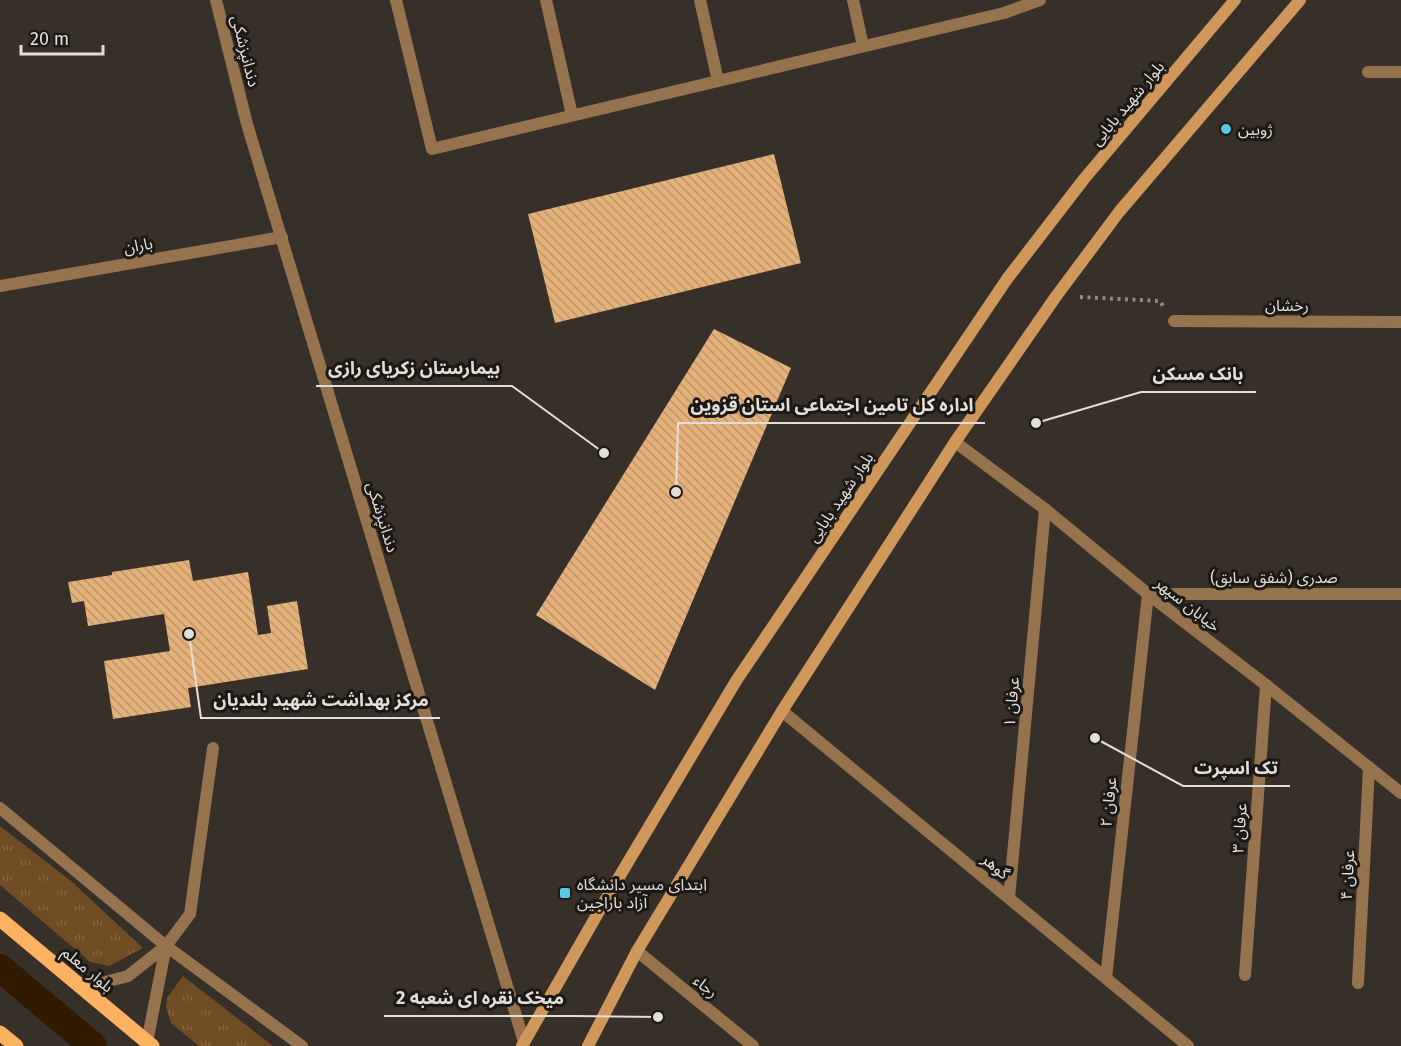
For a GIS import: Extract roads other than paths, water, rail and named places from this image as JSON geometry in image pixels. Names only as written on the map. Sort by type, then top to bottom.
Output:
[{"type":"main road","name":"بلوار شهید بابایی","points":[[523,1044],[736,681],[1007,279],[1084,179],[1235,0]]},
{"type":"main road","points":[[588,1046],[638,951],[782,711],[955,442],[1119,212],[1300,0]]},
{"type":"main road","name":"بلوار معلم","points":[[0,919],[150,1044]]},
{"type":"main road","points":[[0,1033],[16,1046]]},
{"type":"street","name":"دندانپزشکی","points":[[216,0],[247,124],[523,1044]]},
{"type":"street","points":[[396,0],[432,149],[1004,13],[1040,0]]},
{"type":"street","points":[[546,0],[572,116]]},
{"type":"street","points":[[700,0],[718,81]]},
{"type":"street","points":[[853,0],[863,46]]},
{"type":"street","points":[[1002,0],[1004,13]]},
{"type":"street","points":[[1368,72],[1401,72]]},
{"type":"street","name":"باران","points":[[0,286],[282,237]]},
{"type":"street","name":"رخشان","points":[[1174,321],[1401,322]]},
{"type":"street","name":"خیابان سپهر","points":[[955,442],[1045,509],[1148,594],[1401,793]]},
{"type":"street","name":"عرفان ۱","points":[[1010,898],[1045,509]]},
{"type":"street","name":"صدری (شفق سابق)","points":[[1148,594],[1401,594]]},
{"type":"street","name":"عرفان ۲","points":[[1106,978],[1148,594]]},
{"type":"street","name":"عرفان ۳","points":[[1245,975],[1266,685]]},
{"type":"street","name":"گوهر","points":[[782,711],[1188,1046]]},
{"type":"street","points":[[83,988],[128,976],[166,946],[190,914],[213,748]]},
{"type":"street","name":"عرفان ۴","points":[[1358,983],[1369,767]]},
{"type":"street","points":[[0,808],[166,946],[302,1046]]},
{"type":"street","points":[[150,1044],[166,946]]},
{"type":"street","name":"رجاء","points":[[638,951],[753,1046]]},
{"type":"waterway","points":[[0,968],[93,1046]]},
{"type":"place","name":"ژوبین","points":[[1226,129]]},
{"type":"place","name":"بانک مسکن","points":[[1036,423]]},
{"type":"place","name":"بیمارستان زکریای رازی","points":[[604,453]]},
{"type":"place","name":"اداره کل تامین اجتماعی استان قزوین","points":[[676,492]]},
{"type":"place","name":"مرکز بهداشت شهید بلندیان","points":[[189,634]]},
{"type":"place","name":"تک اسپرت","points":[[1095,738]]},
{"type":"place","name":"ابتدای مسیر دانشگاه آزاد باراجین","points":[[565,893]]},
{"type":"place","name":"میخک نقره ای شعبه 2","points":[[658,1017]]}]
